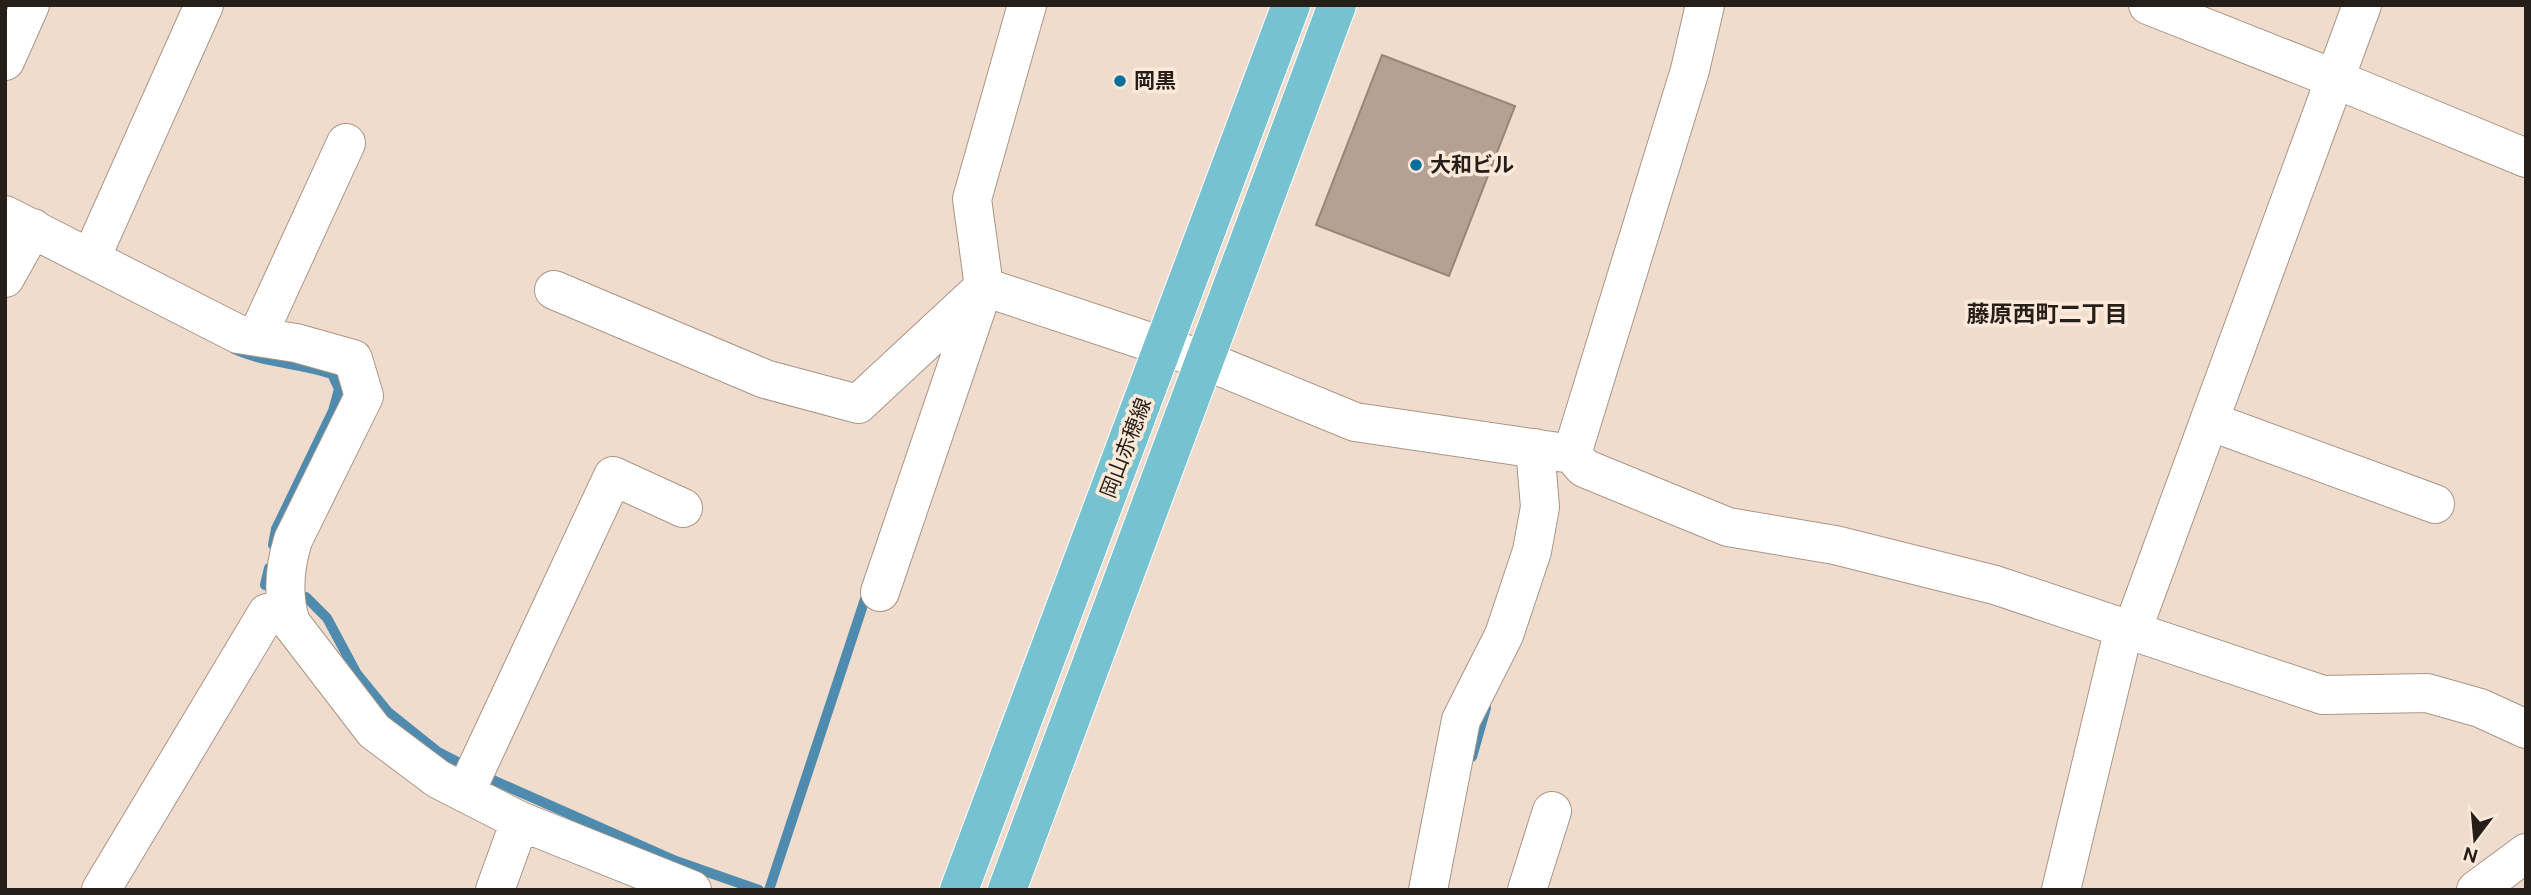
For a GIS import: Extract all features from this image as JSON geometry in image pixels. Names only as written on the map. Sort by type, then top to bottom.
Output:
[{"type":"main road","name":"岡山赤穂線","points":[[959,890],[1292,5]]},
{"type":"main road","name":"岡山赤穂線","points":[[1007,890],[1337,5]]},
{"type":"street","points":[[5,61],[30,5]]},
{"type":"street","points":[[91,258],[204,5]]},
{"type":"street","points":[[880,592],[984,287],[972,199],[1027,5]]},
{"type":"street","points":[[1572,454],[1690,70],[1705,5]]},
{"type":"street","points":[[2148,5],[2526,158]]},
{"type":"street","points":[[2061,890],[2128,630],[2209,421],[2362,5]]},
{"type":"street","points":[[257,337],[345,143]]},
{"type":"street","points":[[17,243],[91,258],[238,334],[296,343],[353,359],[364,396],[293,540],[287,559],[286,596],[291,623],[374,730],[438,779],[472,778],[520,821],[692,890]]},
{"type":"street","points":[[554,290],[765,379],[858,404],[984,287]]},
{"type":"street","points":[[984,287],[1204,360],[1355,422],[1572,454],[1584,468],[1728,527],[1835,545],[1995,584],[2323,695],[2427,693],[2480,708],[2526,729]]},
{"type":"street","points":[[2209,421],[2435,504]]},
{"type":"street","points":[[1428,890],[1461,720],[1504,635],[1532,551],[1540,507],[1535,448]]},
{"type":"street","points":[[472,778],[613,476],[683,508]]},
{"type":"street","points":[[108,887],[267,612],[286,596]]},
{"type":"street","points":[[1527,890],[1552,811]]},
{"type":"street","points":[[495,890],[520,821]]},
{"type":"street","points":[[2476,890],[2526,853]]},
{"type":"building","name":"大和ビル","points":[[1382,55],[1515,106],[1449,276],[1316,225]]},
{"type":"waterway","points":[[234,349],[332,374],[339,389],[333,411],[276,529],[273,545]]},
{"type":"waterway","points":[[269,568],[265,585],[306,597],[327,618],[357,674],[388,712],[438,752],[495,781],[676,861],[759,890]]},
{"type":"waterway","points":[[769,890],[868,590]]},
{"type":"waterway","points":[[1472,757],[1486,708]]},
{"type":"place","name":"岡黒","points":[[1120,81]]},
{"type":"place","name":"大和ビル","points":[[1416,165]]},
{"type":"district","name":"藤原西町二丁目","points":[[2047,314]]}]
